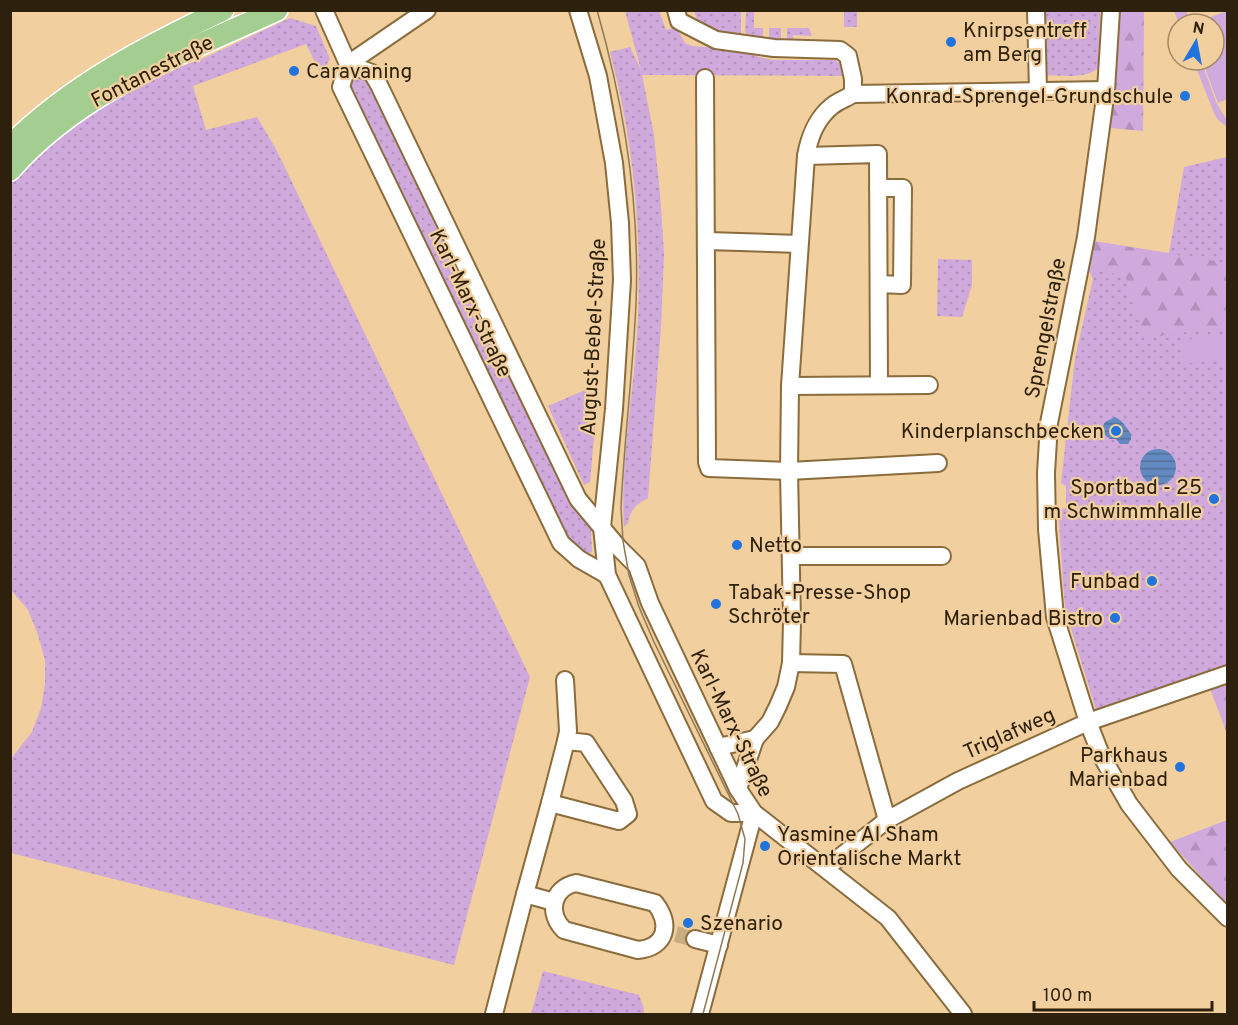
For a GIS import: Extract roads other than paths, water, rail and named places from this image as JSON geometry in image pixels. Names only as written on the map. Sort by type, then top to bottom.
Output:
[{"type":"main road","name":"Fontanestraße","points":[[10,146],[45,114],[87,84],[132,57],[223,10]]},
{"type":"main road","name":"Fontanestraße","points":[[10,170],[41,139],[100,94],[133,76],[277,10]]},
{"type":"street","points":[[324,10],[348,64],[427,10]]},
{"type":"street","name":"August-Bebel-Straße","points":[[578,10],[598,76],[614,163],[620,223],[622,280],[615,398],[602,527]]},
{"type":"street","points":[[676,10],[679,21],[716,40],[774,48],[840,50],[848,56],[853,79],[853,94]]},
{"type":"street","points":[[1036,10],[1038,91]]},
{"type":"street","name":"Sprengelstraße","points":[[1111,10],[1106,90],[1086,237],[1049,423],[1046,473],[1047,529],[1055,617],[1088,722],[1101,755],[1135,812],[1179,869],[1227,918]]},
{"type":"street","name":"Karl-Marx-Straße","points":[[607,575],[579,559],[561,543],[341,87],[348,64],[372,73],[379,85],[578,499],[637,566],[650,603],[718,747],[738,789],[754,813]]},
{"type":"street","points":[[705,78],[707,241],[705,309],[707,462],[709,468],[789,471],[938,463]]},
{"type":"street","points":[[738,789],[755,739],[770,722],[786,687],[791,663],[790,386],[806,156],[812,134],[832,106],[853,94],[1106,90]]},
{"type":"street","points":[[806,156],[878,154],[879,385]]},
{"type":"street","points":[[878,188],[903,188],[902,285],[879,284]]},
{"type":"street","points":[[707,241],[799,243]]},
{"type":"street","points":[[790,386],[929,385]]},
{"type":"street","name":"Karl-Marx-Straße","points":[[602,527],[607,575],[714,801],[731,813],[754,813]]},
{"type":"street","points":[[791,556],[942,556]]},
{"type":"street","points":[[791,663],[843,664],[886,820]]},
{"type":"street","name":"Triglafweg","points":[[826,868],[886,820],[958,781],[1088,722],[1227,674]]},
{"type":"street","points":[[494,1014],[566,741],[568,731],[565,680]]},
{"type":"street","points":[[718,747],[755,739]]},
{"type":"street","points":[[550,803],[619,821],[628,814],[624,801],[586,743],[566,741]]},
{"type":"street","points":[[700,1014],[754,813],[888,918],[963,1014]]},
{"type":"street","points":[[576,883],[655,903],[670,933],[649,949],[638,950],[564,930],[558,924],[555,915],[555,902],[558,893],[566,885],[576,883]]},
{"type":"street","points":[[525,894],[555,902]]},
{"type":"street","points":[[695,939],[719,945]]},
{"type":"water","name":"Kinderplanschbecken","points":[[1115,417],[1131,434],[1128,444],[1120,444],[1116,439],[1110,439],[1104,434],[1105,422]]},
{"type":"water","points":[[1158,449],[1171,454],[1176,467],[1171,480],[1158,485],[1145,480],[1140,467],[1145,454]]},
{"type":"tunnel","points":[[676,934],[695,939]]},
{"type":"tram line","points":[[597,10],[615,82],[633,192],[637,266],[636,303],[621,508],[623,541],[629,575],[639,607],[654,642],[738,814],[745,839],[743,863],[703,1014]]},
{"type":"place","name":"Knirpsentreff am Berg","points":[[951,42]]},
{"type":"place","name":"Caravaning","points":[[294,71]]},
{"type":"place","name":"Konrad-Sprengel-Grundschule","points":[[1185,96]]},
{"type":"place","name":"Kinderplanschbecken","points":[[1116,431]]},
{"type":"place","name":"Sportbad - 25 m Schwimmhalle","points":[[1214,499]]},
{"type":"place","name":"Netto","points":[[737,545]]},
{"type":"place","name":"Funbad","points":[[1152,581]]},
{"type":"place","name":"Tabak-Presse-Shop Schröter","points":[[716,604]]},
{"type":"place","name":"Marienbad Bistro","points":[[1115,618]]},
{"type":"place","name":"Parkhaus Marienbad","points":[[1180,767]]},
{"type":"place","name":"Yasmine Al Sham Orientalische Markt","points":[[765,846]]},
{"type":"place","name":"Szenario","points":[[688,923]]}]
